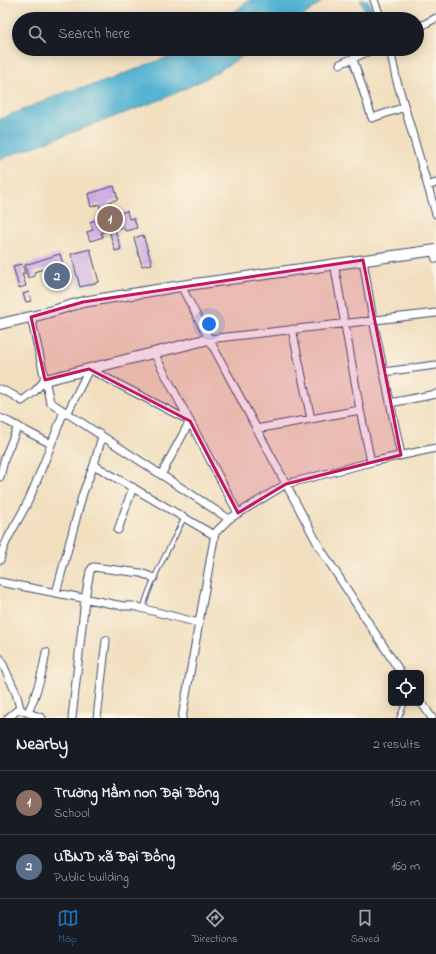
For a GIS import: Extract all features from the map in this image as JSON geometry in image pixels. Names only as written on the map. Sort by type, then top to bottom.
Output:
[{"type":"main road","points":[[0,324],[83,302],[181,286],[334,263],[435,253]]},
{"type":"main road","points":[[45,380],[209,339]]},
{"type":"street","points":[[374,0],[378,12]]},
{"type":"street","points":[[424,24],[436,18]]},
{"type":"street","points":[[340,64],[359,56]]},
{"type":"street","points":[[391,56],[404,107],[436,214]]},
{"type":"street","points":[[353,59],[372,118],[404,107]]},
{"type":"street","points":[[428,186],[436,183]]},
{"type":"street","points":[[363,260],[373,320],[401,455]]},
{"type":"street","points":[[334,263],[360,410],[372,462]]},
{"type":"street","points":[[181,286],[320,548],[399,670]]},
{"type":"street","points":[[209,339],[436,313]]},
{"type":"street","points":[[31,317],[50,402],[229,519]]},
{"type":"street","points":[[292,329],[311,419]]},
{"type":"street","points":[[154,353],[238,514]]},
{"type":"street","points":[[384,372],[436,365]]},
{"type":"street","points":[[0,560],[12,529],[30,497],[51,444],[89,369],[190,421]]},
{"type":"street","points":[[0,389],[13,394],[22,401],[34,392],[45,380]]},
{"type":"street","points":[[390,403],[436,394]]},
{"type":"street","points":[[256,429],[360,410]]},
{"type":"street","points":[[0,418],[51,444]]},
{"type":"street","points":[[161,475],[190,421]]},
{"type":"street","points":[[0,477],[5,457],[18,426]]},
{"type":"street","points":[[56,593],[84,493],[102,436]]},
{"type":"street","points":[[182,718],[215,533],[229,519],[286,484],[401,455],[436,448]]},
{"type":"street","points":[[94,464],[212,534],[215,533]]},
{"type":"street","points":[[118,530],[133,487]]},
{"type":"street","points":[[72,718],[85,599],[90,571],[93,567],[140,573],[154,578]]},
{"type":"street","points":[[0,582],[143,609],[199,623]]},
{"type":"street","points":[[97,718],[106,640]]},
{"type":"street","points":[[28,713],[40,685],[44,670],[46,652]]},
{"type":"street","points":[[0,658],[16,693],[20,708],[23,712],[42,718]]},
{"type":"street","points":[[424,706],[432,718]]},
{"type":"street","points":[[8,718],[20,708]]},
{"type":"lane","points":[[143,609],[154,578],[184,518]]},
{"type":"lane","points":[[399,718],[404,706]]},
{"type":"highlighted area","points":[[363,260],[401,455],[286,484],[238,513],[190,421],[89,369],[45,380],[31,317],[83,302]]},
{"type":"water","points":[[250,0],[324,0],[308,12],[234,12]]},
{"type":"water","points":[[360,0],[368,0],[372,12],[366,12]]},
{"type":"water","points":[[172,56],[243,56],[205,79],[165,98],[0,159],[0,119],[66,92],[104,82]]},
{"type":"building","points":[[114,186],[118,199],[109,202],[114,215],[127,211],[129,219],[134,218],[137,228],[125,231],[124,227],[115,229],[121,249],[115,251],[109,230],[101,233],[103,237],[90,241],[87,232],[93,230],[90,222],[103,218],[99,204],[91,207],[88,194]]},
{"type":"building","points":[[143,235],[152,264],[142,266],[134,238]]},
{"type":"building","points":[[90,249],[99,282],[80,287],[71,254]]},
{"type":"building","points":[[60,254],[64,267],[58,269],[56,265],[34,272],[35,276],[28,278],[25,265]]},
{"type":"building","points":[[22,264],[25,273],[22,274],[26,286],[19,288],[13,266]]},
{"type":"building","points":[[29,292],[31,301],[26,302],[23,294]]},
{"type":"place","name":"Trường Mầm non Đại Đồng","points":[[110,219]]},
{"type":"place","name":"UBND xã Đại Đồng","points":[[57,276]]}]
